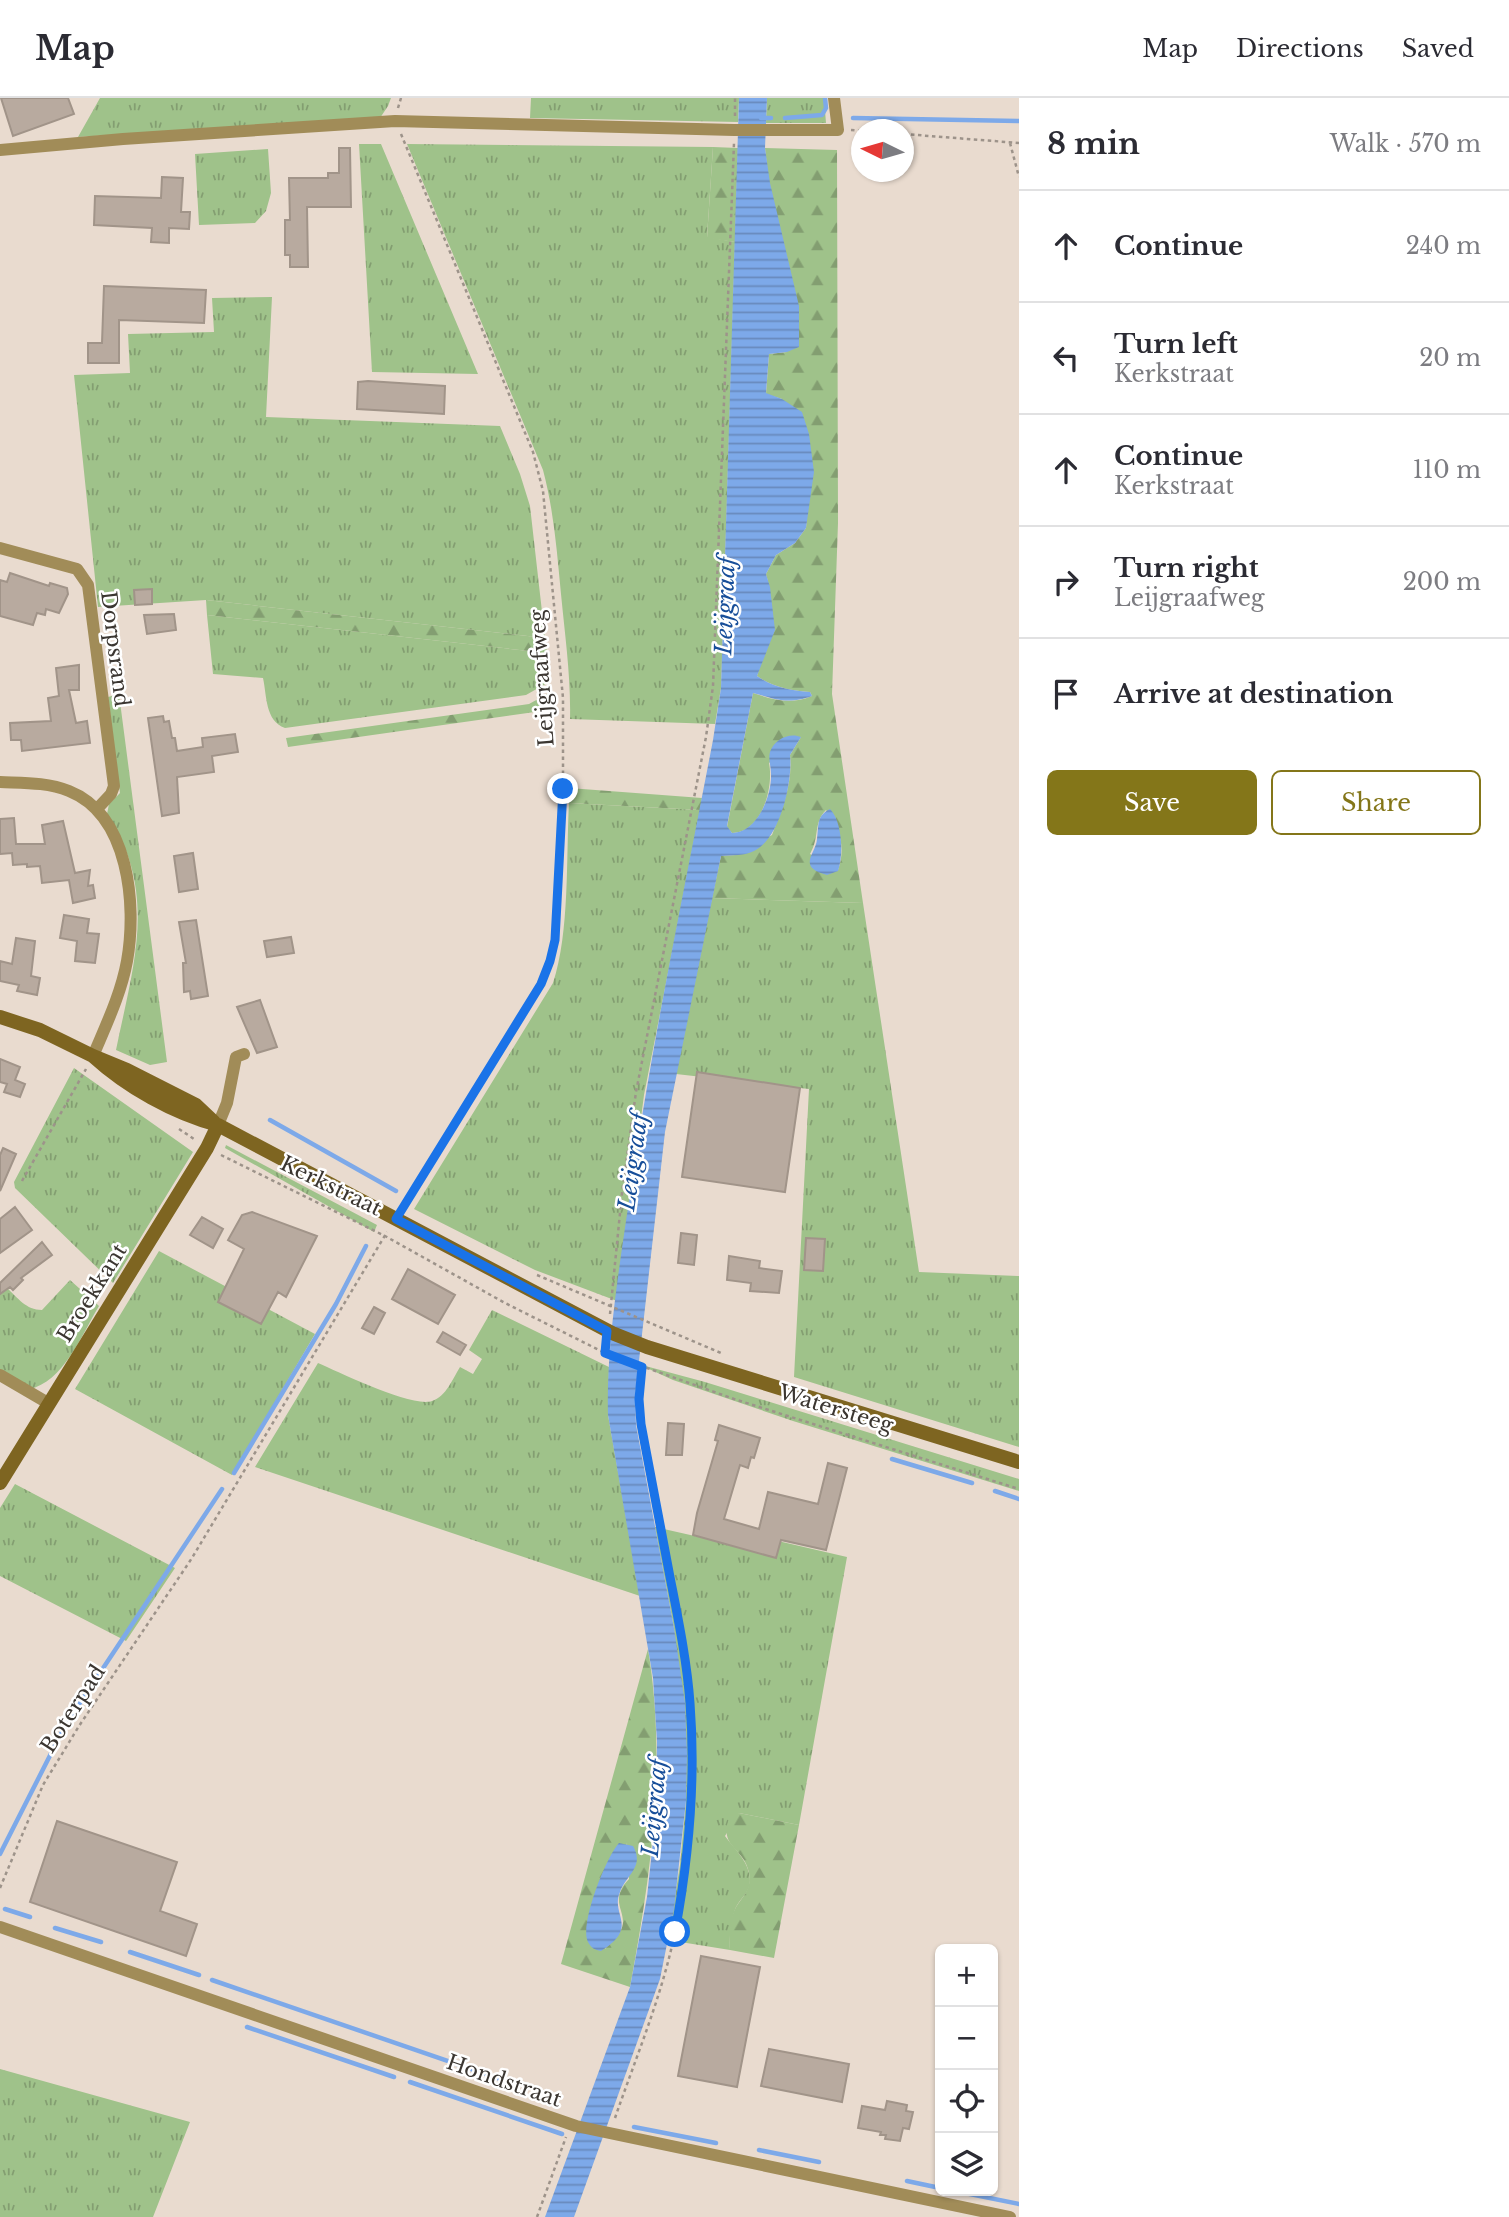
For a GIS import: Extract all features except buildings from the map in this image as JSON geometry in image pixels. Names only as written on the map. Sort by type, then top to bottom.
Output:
[{"type":"street","points":[[0,150],[395,121],[775,131],[838,130],[834,98]]},
{"type":"street","name":"Dorpsrand","points":[[0,548],[77,569],[88,585],[114,786],[111,794],[97,809]]},
{"type":"street","points":[[0,782],[41,784],[70,791],[97,809],[112,831],[124,862],[130,922],[127,961],[115,1004],[93,1056]]},
{"type":"street","name":"Kerkstraat","points":[[0,1017],[40,1030],[93,1056],[107,1069],[194,1119],[218,1125],[610,1332],[647,1347]]},
{"type":"street","points":[[218,1125],[227,1103],[236,1057],[244,1054]]},
{"type":"street","name":"Broekkant","points":[[0,1483],[207,1148],[218,1125]]},
{"type":"street","name":"Watersteeg","points":[[647,1347],[1019,1462]]},
{"type":"street","points":[[0,1375],[48,1403]]},
{"type":"street","name":"Hondstraat","points":[[0,1927],[573,2125],[1010,2217]]},
{"type":"path","points":[[605,1353],[610,1332],[622,1193],[636,1092],[706,737],[713,686],[735,98]]},
{"type":"path","name":"Leijgraafweg","points":[[385,1236],[541,984],[555,940],[563,789],[563,698],[543,491],[533,452],[395,121]]},
{"type":"path","points":[[914,135],[1019,143]]},
{"type":"path","points":[[1010,142],[1019,177]]},
{"type":"path","points":[[22,1181],[93,1056]]},
{"type":"path","name":"Kerkstraat","points":[[173,1125],[207,1148],[385,1236],[505,1303],[605,1353],[642,1367]]},
{"type":"path","name":"Boterpad","points":[[0,1888],[43,1785],[191,1558],[385,1236]]},
{"type":"path","points":[[612,1306],[648,1321]]},
{"type":"path","points":[[609,2133],[664,1979],[684,1881],[691,1817],[690,1702],[680,1629],[641,1424],[639,1399],[642,1367]]},
{"type":"path","name":"Watersteeg","points":[[642,1367],[845,1435],[1019,1489]]},
{"type":"path","points":[[537,2217],[573,2125]]},
{"type":"green space","points":[[100,98],[391,98],[380,118],[78,137]]},
{"type":"green space","points":[[531,98],[739,98],[738,122],[530,118]]},
{"type":"green space","points":[[767,98],[824,98],[826,123],[766,123]]},
{"type":"green space","points":[[359,144],[381,144],[478,374],[372,372]]},
{"type":"green space","points":[[407,144],[713,147],[707,237],[735,242],[721,688],[715,724],[570,719],[569,672],[556,548],[543,470]]},
{"type":"green space","points":[[713,147],[738,148],[735,242],[707,238]]},
{"type":"green space","points":[[765,148],[837,150],[838,523],[832,694],[863,903],[712,898],[721,856],[736,855],[772,835],[788,786],[790,755],[801,737],[769,763],[770,784],[764,807],[758,817],[742,831],[732,833],[727,827],[753,693],[782,700],[812,696],[810,692],[782,688],[757,676],[766,639],[769,611],[769,585],[766,574],[776,555],[795,543],[806,528],[808,505],[782,399],[766,394],[769,354],[787,352]],"holes":[[[826,810],[841,846],[838,870],[810,854],[822,815]]]},
{"type":"green space","points":[[268,149],[271,193],[266,211],[255,223],[199,225],[195,154]]},
{"type":"green space","points":[[272,297],[266,417],[500,426],[530,506],[545,638],[206,600],[98,607],[74,375],[130,373],[128,334],[214,332],[212,298]]},
{"type":"green space","points":[[206,600],[545,638],[547,653],[207,615]]},
{"type":"green space","points":[[207,615],[547,653],[549,682],[526,695],[285,728],[278,725],[270,714],[263,678],[213,674]]},
{"type":"green space","points":[[549,693],[549,710],[288,747],[286,738],[529,704]]},
{"type":"green space","points":[[119,694],[167,1062],[150,1065],[116,1050],[129,989],[137,930],[133,872],[123,843],[107,814],[109,804],[120,793],[108,697]]},
{"type":"green space","points":[[569,788],[702,798],[700,810],[569,803]]},
{"type":"green space","points":[[569,803],[700,810],[644,1095],[617,1301],[535,1270],[414,1209],[553,983],[565,918]]},
{"type":"green space","points":[[712,898],[863,903],[919,1272],[1019,1276],[1019,1447],[794,1377],[809,1089],[676,1074]]},
{"type":"green space","points":[[74,1068],[193,1152],[113,1283],[15,1188],[14,1182]]},
{"type":"green space","points":[[226,1145],[377,1225],[374,1232],[225,1148]]},
{"type":"green space","points":[[159,1251],[315,1334],[232,1475],[75,1389]]},
{"type":"green space","points":[[70,1280],[99,1306],[62,1367],[41,1385],[29,1389],[0,1372],[0,1293],[6,1287],[27,1306],[42,1310]]},
{"type":"green space","points":[[492,1310],[609,1367],[608,1415],[640,1596],[255,1467],[318,1363],[393,1394],[422,1402],[432,1401],[445,1391],[460,1367],[473,1374],[482,1359],[469,1350]]},
{"type":"green space","points":[[638,1364],[705,1382],[1019,1479],[1019,1491],[793,1421],[673,1380]]},
{"type":"green space","points":[[15,1484],[175,1568],[126,1641],[0,1576],[0,1508]]},
{"type":"green space","points":[[655,1527],[761,1551],[765,1538],[847,1557],[799,1825],[739,1813],[725,1836],[745,1863],[750,1879],[748,1888],[734,1912],[730,1950],[668,1940],[680,1865],[686,1801],[674,1628]]},
{"type":"green space","points":[[648,1649],[656,1734],[654,1819],[630,1987],[561,1964]],"holes":[[[627,1843],[629,1879],[619,1895],[623,1925],[619,1934],[605,1949]]]},
{"type":"green space","points":[[739,1813],[799,1825],[774,1958],[730,1950],[732,1917],[750,1879],[746,1864],[727,1835],[730,1816]]},
{"type":"green space","points":[[0,2069],[190,2122],[153,2217],[0,2217]]},
{"type":"water","name":"Leijgraaf","points":[[739,98],[767,98],[765,148],[770,183],[799,306],[799,347],[787,352],[769,354],[766,393],[782,399],[802,412],[809,434],[814,472],[806,528],[795,543],[776,555],[766,574],[775,630],[757,676],[782,688],[810,692],[812,696],[789,701],[753,693],[727,826],[732,833],[749,827],[766,802],[771,783],[769,757],[772,747],[783,738],[792,735],[801,737],[790,755],[787,794],[771,835],[750,853],[721,856],[665,1132],[635,1396],[636,1425],[674,1628],[685,1703],[686,1801],[674,1909],[660,1979],[574,2217],[545,2217],[630,1987],[647,1897],[656,1813],[657,1742],[653,1678],[608,1415],[609,1361],[618,1276],[648,1080],[721,688]]},
{"type":"water","points":[[830,809],[839,829],[841,856],[838,871],[827,875],[812,868],[810,860],[816,845],[820,818]]},
{"type":"water","points":[[619,1843],[633,1846],[637,1860],[618,1900],[622,1928],[613,1943],[601,1951],[590,1946],[588,1942],[587,1921],[601,1876]]},
{"type":"waterway","points":[[785,118],[822,115],[826,108],[825,98]]},
{"type":"waterway","points":[[761,118],[771,118]]},
{"type":"waterway","points":[[853,118],[1019,121]]},
{"type":"waterway","points":[[270,1120],[396,1191]]},
{"type":"waterway","points":[[234,1473],[336,1304],[366,1246]]},
{"type":"waterway","points":[[892,1459],[972,1483]]},
{"type":"waterway","points":[[0,1854],[66,1724],[222,1489]]},
{"type":"waterway","points":[[995,1491],[1019,1499]]},
{"type":"waterway","points":[[5,1909],[30,1917]]},
{"type":"waterway","points":[[55,1928],[101,1942]]},
{"type":"waterway","points":[[130,1952],[199,1975]]},
{"type":"waterway","points":[[212,1980],[512,2083]]},
{"type":"waterway","points":[[247,2027],[394,2077]]},
{"type":"waterway","points":[[410,2082],[562,2134]]},
{"type":"waterway","points":[[634,2127],[716,2143]]},
{"type":"waterway","points":[[759,2150],[819,2162]]},
{"type":"waterway","points":[[907,2181],[935,2187]]},
{"type":"waterway","points":[[980,2196],[1019,2204]]},
{"type":"route","points":[[563,789],[555,940],[550,961],[541,984],[396,1219],[607,1331],[605,1353],[642,1367],[639,1399],[641,1424],[680,1629],[690,1702],[691,1817],[675,1932]]}]
